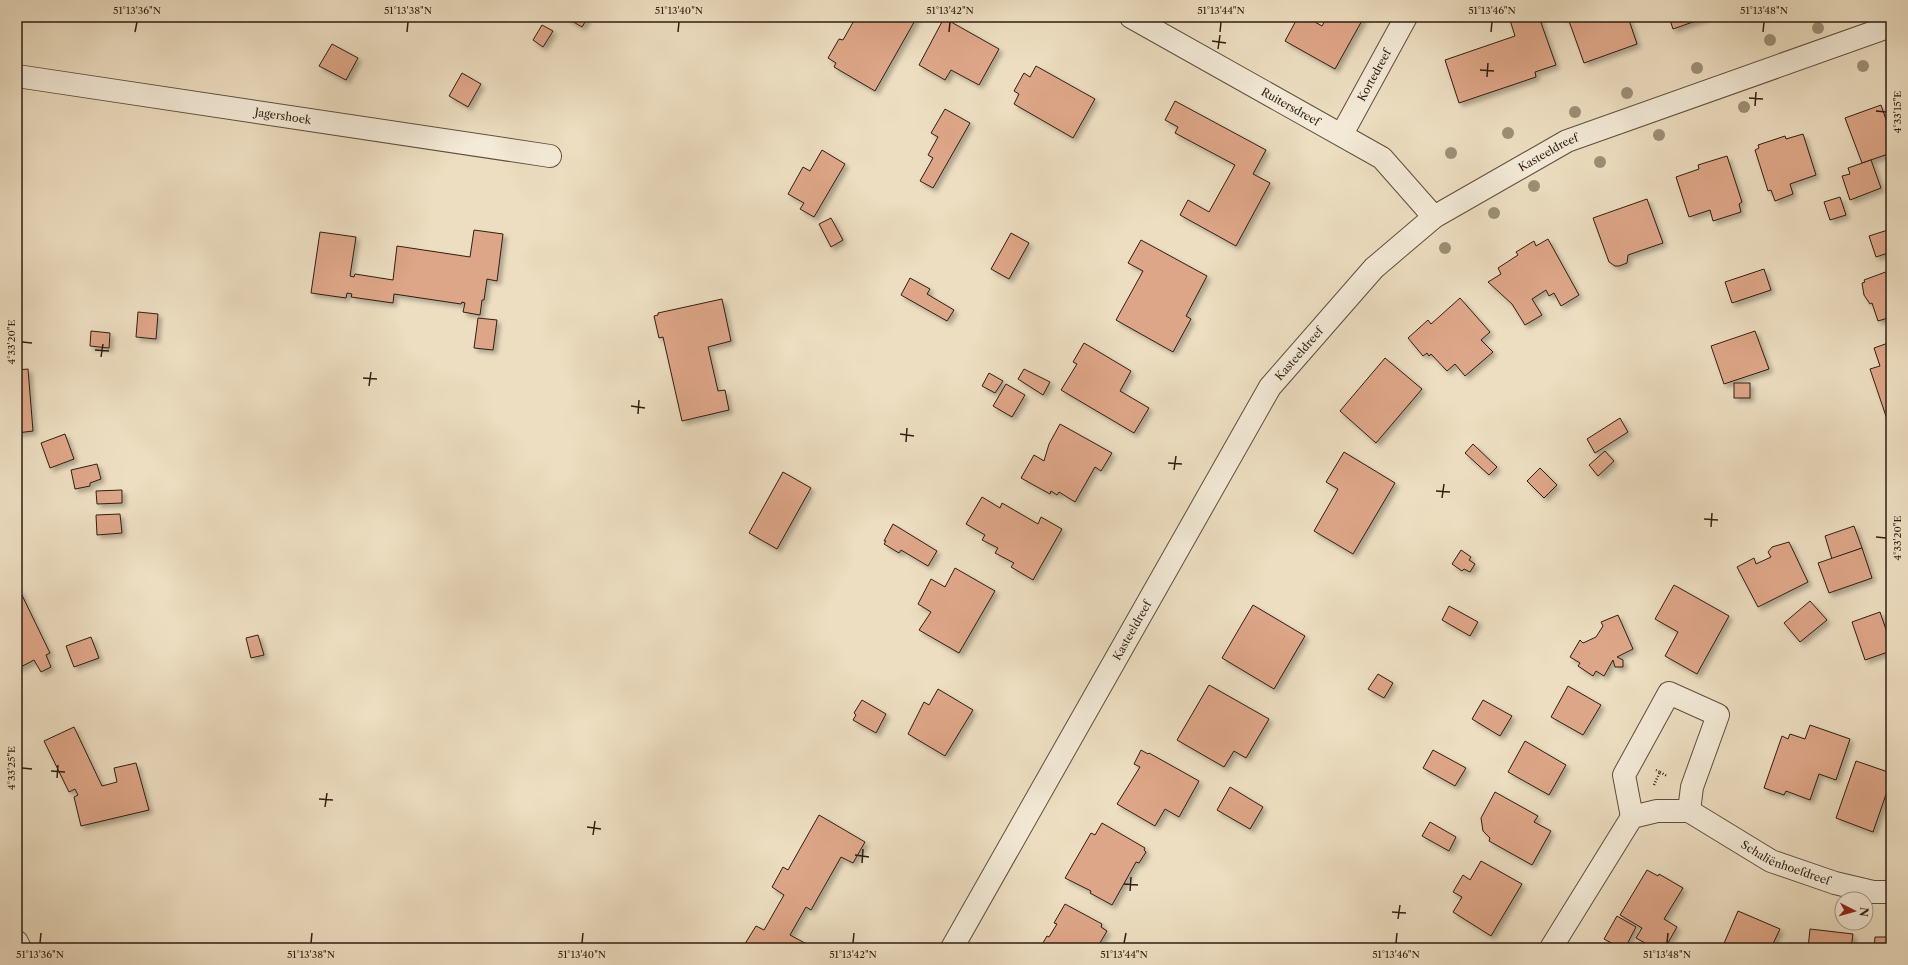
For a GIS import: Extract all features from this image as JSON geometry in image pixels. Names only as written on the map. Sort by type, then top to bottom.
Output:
[{"type":"street","name":"Ruitersdreef","points":[[1131,17],[1342,134],[1382,158],[1434,217]]},
{"type":"street","name":"Kortedreef","points":[[1342,134],[1406,17]]},
{"type":"street","name":"Kasteeldreef","points":[[952,948],[1270,387],[1374,268],[1434,217],[1567,141],[1891,26]]},
{"type":"street","name":"Jagershoek","points":[[17,76],[550,156]]},
{"type":"street","points":[[1551,948],[1636,816],[1657,811],[1689,811],[1692,787],[1718,715],[1669,693],[1624,775],[1636,816]]},
{"type":"street","name":"Schaliënhoefdreef","points":[[1689,811],[1771,861],[1835,883],[1873,892],[1891,892]]},
{"type":"street","points":[[17,942],[20,948]]},
{"type":"path","points":[[1651,767],[1669,777],[1671,772]]},
{"type":"path","points":[[1636,816],[1660,772]]},
{"type":"building","points":[[565,17],[588,17],[582,27]]},
{"type":"building","points":[[856,17],[917,17],[875,91],[834,67],[836,63],[828,58],[839,39],[843,40]]},
{"type":"building","points":[[1298,17],[1306,17],[1322,26],[1327,17],[1364,17],[1335,69],[1285,41]]},
{"type":"building","points":[[1509,17],[1539,17],[1556,65],[1535,72],[1536,77],[1459,103],[1445,60],[1515,36]]},
{"type":"building","points":[[1565,17],[1628,17],[1637,44],[1584,63],[1569,21],[1567,21]]},
{"type":"building","points":[[1669,17],[1707,17],[1673,29]]},
{"type":"building","points":[[944,18],[999,49],[979,85],[951,70],[945,80],[919,65]]},
{"type":"building","points":[[542,25],[553,31],[543,47],[533,40]]},
{"type":"building","points":[[332,44],[358,58],[346,80],[319,66]]},
{"type":"building","points":[[1036,66],[1095,99],[1073,138],[1014,104],[1019,94],[1014,91],[1024,73],[1030,77]]},
{"type":"building","points":[[462,73],[481,84],[468,107],[449,96]]},
{"type":"building","points":[[1175,101],[1266,150],[1253,174],[1270,183],[1236,246],[1180,215],[1188,200],[1209,212],[1235,165],[1175,133],[1178,127],[1165,120]]},
{"type":"building","points":[[1881,105],[1891,134],[1891,153],[1862,163],[1845,118]]},
{"type":"building","points":[[945,109],[970,123],[933,188],[920,181],[933,158],[928,155],[938,137],[931,133]]},
{"type":"building","points":[[1803,134],[1816,175],[1790,184],[1793,194],[1775,201],[1771,190],[1768,191],[1755,150],[1759,148],[1758,145],[1785,136],[1786,139]]},
{"type":"building","points":[[822,150],[845,164],[814,217],[800,209],[804,203],[788,194],[803,167],[810,171]]},
{"type":"building","points":[[1727,156],[1742,202],[1739,204],[1741,212],[1713,221],[1710,210],[1689,217],[1676,177],[1699,169],[1698,165]]},
{"type":"building","points":[[1871,160],[1881,188],[1850,200],[1842,176],[1850,174],[1848,168]]},
{"type":"building","points":[[1840,197],[1846,215],[1830,220],[1824,202]]},
{"type":"building","points":[[1647,199],[1663,243],[1628,255],[1627,263],[1615,266],[1609,262],[1593,218]]},
{"type":"building","points":[[831,218],[843,240],[831,247],[819,224]]},
{"type":"building","points":[[1891,229],[1891,252],[1876,257],[1869,236]]},
{"type":"building","points":[[474,230],[503,234],[497,281],[487,279],[480,315],[463,312],[465,303],[462,302],[461,304],[394,294],[393,303],[351,297],[352,294],[347,293],[346,298],[311,293],[320,232],[356,237],[350,276],[354,277],[355,274],[393,280],[397,246],[470,257]]},
{"type":"building","points":[[1011,233],[1029,243],[1009,279],[991,269]]},
{"type":"building","points":[[1548,239],[1579,295],[1561,306],[1554,293],[1549,296],[1546,290],[1532,299],[1542,315],[1525,325],[1512,304],[1488,282],[1501,274],[1498,268],[1518,255],[1516,252],[1534,241],[1536,246]]},
{"type":"building","points":[[1141,240],[1207,276],[1186,316],[1191,319],[1173,352],[1116,320],[1143,271],[1128,263]]},
{"type":"building","points":[[1764,269],[1771,290],[1732,303],[1725,282]]},
{"type":"building","points":[[1891,270],[1891,317],[1878,321],[1872,303],[1870,304],[1864,295],[1862,283],[1865,282],[1864,280]]},
{"type":"building","points":[[910,278],[930,289],[927,294],[954,310],[947,321],[901,295]]},
{"type":"building","points":[[1460,298],[1490,332],[1481,340],[1493,352],[1465,376],[1455,364],[1447,371],[1431,354],[1429,356],[1427,353],[1423,356],[1408,338],[1428,320],[1431,324]]},
{"type":"building","points":[[722,299],[731,341],[708,347],[718,391],[725,390],[729,410],[682,421],[663,337],[659,338],[654,316],[658,315],[658,313]]},
{"type":"building","points":[[138,312],[158,314],[156,339],[136,337]]},
{"type":"building","points":[[478,318],[497,320],[493,350],[474,348]]},
{"type":"building","points":[[91,331],[110,333],[109,348],[90,346]]},
{"type":"building","points":[[1755,331],[1769,369],[1724,384],[1711,346]]},
{"type":"building","points":[[1891,342],[1890,428],[1870,369],[1880,366],[1874,348]]},
{"type":"building","points":[[1084,343],[1131,371],[1120,391],[1149,408],[1134,433],[1061,390],[1077,364],[1073,362]]},
{"type":"building","points":[[1385,358],[1422,389],[1376,443],[1340,411]]},
{"type":"building","points":[[28,369],[33,431],[17,433],[17,370]]},
{"type":"building","points":[[1024,369],[1050,382],[1043,395],[1018,379]]},
{"type":"building","points":[[989,373],[1003,381],[995,393],[982,386]]},
{"type":"building","points":[[1734,383],[1750,383],[1750,398],[1734,398]]},
{"type":"building","points":[[1006,384],[1025,395],[1012,417],[993,406]]},
{"type":"building","points":[[1620,418],[1628,432],[1595,453],[1587,439]]},
{"type":"building","points":[[1060,424],[1112,453],[1101,471],[1095,467],[1075,502],[1059,492],[1057,495],[1051,491],[1050,494],[1021,478],[1034,455],[1044,461],[1049,444]]},
{"type":"building","points":[[65,434],[74,459],[50,468],[41,443]]},
{"type":"building","points":[[1473,444],[1497,467],[1489,475],[1465,453]]},
{"type":"building","points":[[1605,451],[1614,461],[1598,476],[1589,465]]},
{"type":"building","points":[[1344,452],[1395,483],[1353,554],[1314,531],[1338,489],[1326,482]]},
{"type":"building","points":[[97,464],[101,479],[90,483],[90,486],[75,489],[71,470]]},
{"type":"building","points":[[1540,468],[1557,485],[1544,498],[1527,481]]},
{"type":"building","points":[[783,472],[811,488],[777,549],[749,533]]},
{"type":"building","points":[[122,490],[122,503],[97,504],[96,491]]},
{"type":"building","points":[[982,497],[1000,508],[1002,503],[1038,524],[1041,517],[1062,529],[1033,580],[1011,567],[1014,563],[995,553],[998,548],[982,540],[985,535],[966,524]]},
{"type":"building","points":[[120,514],[122,533],[97,535],[96,515]]},
{"type":"building","points":[[893,524],[937,551],[928,566],[901,550],[899,553],[884,544],[886,541],[884,541]]},
{"type":"building","points":[[1854,526],[1862,548],[1832,559],[1825,536]]},
{"type":"building","points":[[1789,542],[1808,582],[1758,607],[1737,567],[1754,558],[1756,564],[1771,557],[1768,552],[1772,547]]},
{"type":"building","points":[[1862,548],[1872,578],[1829,593],[1818,563]]},
{"type":"building","points":[[1461,550],[1471,557],[1469,560],[1475,564],[1470,572],[1464,569],[1462,571],[1452,564]]},
{"type":"building","points":[[955,568],[995,591],[959,653],[919,630],[931,612],[918,604],[931,579],[945,587]]},
{"type":"building","points":[[1674,585],[1729,616],[1697,674],[1665,656],[1678,632],[1655,619]]},
{"type":"building","points":[[19,589],[50,653],[46,655],[51,667],[41,672],[34,660],[17,669],[17,590]]},
{"type":"building","points":[[1810,601],[1827,620],[1800,642],[1784,623]]},
{"type":"building","points":[[1253,605],[1305,636],[1274,689],[1222,658]]},
{"type":"building","points":[[1449,606],[1478,622],[1470,636],[1442,620]]},
{"type":"building","points":[[1880,612],[1891,644],[1891,651],[1865,660],[1852,622]]},
{"type":"building","points":[[1618,615],[1633,649],[1617,657],[1623,660],[1623,667],[1615,667],[1613,660],[1604,676],[1596,671],[1593,676],[1578,666],[1580,663],[1570,657],[1580,640],[1583,643],[1596,637],[1603,626],[1601,622]]},
{"type":"building","points":[[258,635],[264,655],[251,658],[246,638]]},
{"type":"building","points":[[91,637],[99,658],[74,667],[66,646]]},
{"type":"building","points":[[1378,674],[1393,683],[1384,698],[1368,689]]},
{"type":"building","points":[[1209,685],[1269,719],[1246,758],[1234,751],[1224,767],[1177,740]]},
{"type":"building","points":[[1568,686],[1601,705],[1583,735],[1551,717]]},
{"type":"building","points":[[938,689],[973,710],[945,756],[908,734],[924,702],[929,705]]},
{"type":"building","points":[[862,700],[886,714],[876,733],[853,720],[856,715],[854,713]]},
{"type":"building","points":[[1483,700],[1512,716],[1500,736],[1472,719]]},
{"type":"building","points":[[1810,725],[1850,739],[1836,780],[1819,774],[1810,800],[1786,791],[1784,795],[1764,788],[1782,736],[1788,739],[1790,734],[1805,739]]},
{"type":"building","points":[[74,727],[102,786],[117,782],[114,768],[136,763],[149,810],[81,826],[74,797],[78,795],[75,789],[69,792],[44,741]]},
{"type":"building","points":[[1525,741],[1566,765],[1549,795],[1508,772]]},
{"type":"building","points":[[1141,750],[1199,781],[1179,817],[1165,809],[1155,826],[1117,804],[1140,767],[1134,764]]},
{"type":"building","points":[[1433,750],[1466,768],[1455,786],[1423,768]]},
{"type":"building","points":[[1856,761],[1891,773],[1891,780],[1873,832],[1836,818]]},
{"type":"building","points":[[1230,787],[1263,807],[1250,829],[1217,810]]},
{"type":"building","points":[[1495,792],[1538,816],[1534,822],[1551,831],[1532,865],[1489,841],[1490,838],[1483,831],[1481,818]]},
{"type":"building","points":[[819,815],[865,842],[853,863],[841,857],[811,910],[806,907],[790,935],[814,948],[743,947],[756,926],[764,930],[784,895],[772,887],[783,867],[788,870]]},
{"type":"building","points":[[1430,822],[1456,837],[1449,851],[1422,836]]},
{"type":"building","points":[[1102,823],[1145,848],[1144,850],[1146,852],[1139,863],[1136,862],[1112,905],[1090,893],[1091,891],[1065,878],[1091,833],[1095,835]]},
{"type":"building","points":[[1481,861],[1522,884],[1491,936],[1453,912],[1462,897],[1453,892],[1463,875],[1470,880]]},
{"type":"building","points":[[1647,870],[1658,876],[1659,874],[1683,888],[1664,919],[1677,927],[1665,948],[1654,948],[1636,938],[1642,928],[1620,915]]},
{"type":"building","points":[[1065,904],[1102,924],[1101,927],[1107,931],[1097,948],[1090,946],[1088,948],[1040,948],[1047,936],[1049,937],[1057,924],[1054,923]]},
{"type":"building","points":[[1738,911],[1780,929],[1771,948],[1722,948]]},
{"type":"building","points":[[1617,916],[1636,927],[1625,948],[1621,948],[1604,939]]},
{"type":"building","points":[[1810,929],[1853,934],[1851,948],[1808,948]]},
{"type":"building","points":[[1875,937],[1891,937],[1891,948],[1874,948]]}]
